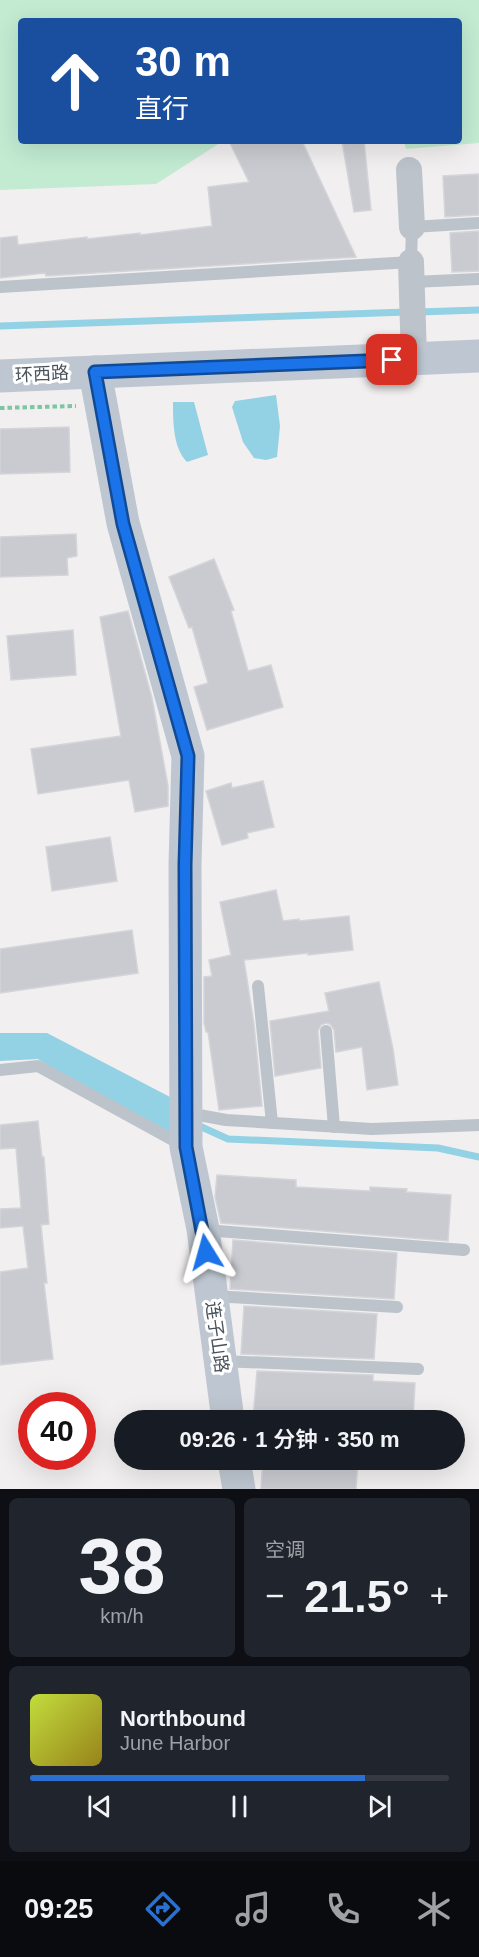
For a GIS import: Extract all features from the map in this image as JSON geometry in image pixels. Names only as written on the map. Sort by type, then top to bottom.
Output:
[{"type":"street","points":[[409,170],[412,227]]},
{"type":"street","points":[[411,280],[414,359]]},
{"type":"street","name":"环西路","points":[[0,376],[479,356]]},
{"type":"street","points":[[95,372],[123,524],[188,756],[185,865],[187,1113]]},
{"type":"street","name":"连子山路","points":[[187,1113],[186,1147],[203,1230],[227,1410]]},
{"type":"street","points":[[236,1470],[239,1489]]},
{"type":"lane","points":[[411,280],[412,227],[479,223]]},
{"type":"lane","points":[[0,287],[479,279]]},
{"type":"lane","points":[[258,986],[272,1123]]},
{"type":"lane","points":[[326,1031],[334,1127]]},
{"type":"lane","points":[[0,1070],[38,1066],[186,1147]]},
{"type":"lane","points":[[187,1113],[226,1120],[372,1129],[479,1125]]},
{"type":"lane","points":[[203,1230],[464,1250]]},
{"type":"lane","points":[[211,1296],[397,1307]]},
{"type":"lane","points":[[220,1361],[418,1370]]},
{"type":"green space","points":[[0,0],[479,0],[479,143],[406,149],[405,144],[462,144],[462,18],[18,18],[18,144],[218,144],[156,184],[0,190]]},
{"type":"water","points":[[276,395],[280,426],[277,457],[266,460],[254,458],[243,442],[232,407],[235,401]]},
{"type":"water","points":[[173,402],[194,402],[208,455],[187,462],[182,456],[176,442]]},
{"type":"water","points":[[0,1033],[47,1033],[172,1098],[172,1142],[38,1059],[0,1061]]},
{"type":"building","points":[[230,144],[303,144],[356,257],[46,276],[45,273],[0,278],[0,238],[17,236],[18,245],[87,237],[87,239],[140,233],[140,235],[212,226],[208,187],[249,182]]},
{"type":"building","points":[[343,144],[364,144],[371,210],[354,212]]},
{"type":"building","points":[[479,174],[479,215],[445,217],[443,176]]},
{"type":"building","points":[[479,231],[479,271],[452,272],[450,233]]},
{"type":"building","points":[[69,427],[70,472],[0,474],[0,429]]},
{"type":"building","points":[[76,534],[77,556],[67,558],[68,575],[0,577],[0,537]]},
{"type":"building","points":[[214,559],[234,610],[231,611],[248,671],[271,665],[283,707],[207,730],[194,687],[208,683],[192,627],[189,628],[169,577]]},
{"type":"building","points":[[128,611],[152,698],[168,786],[168,806],[135,812],[129,780],[38,794],[31,749],[121,736],[100,617]]},
{"type":"building","points":[[73,630],[76,675],[11,680],[7,636]]},
{"type":"building","points":[[263,781],[274,827],[247,833],[248,838],[222,845],[206,791],[231,783],[232,788]]},
{"type":"building","points":[[110,837],[117,881],[52,891],[46,847]]},
{"type":"building","points":[[276,890],[283,921],[349,916],[353,950],[244,960],[254,1024],[262,1106],[219,1110],[208,1032],[206,1032],[204,1023],[204,977],[212,976],[209,960],[231,955],[220,902]]},
{"type":"building","points":[[132,930],[138,973],[0,993],[0,949]]},
{"type":"building","points":[[379,982],[398,1085],[367,1090],[362,1047],[336,1052],[334,1030],[330,1024],[326,1023],[321,1025],[318,1031],[321,1068],[275,1076],[270,1021],[329,1011],[325,993]]},
{"type":"building","points":[[38,1121],[42,1157],[44,1157],[49,1224],[41,1225],[47,1283],[44,1283],[53,1359],[0,1365],[0,1272],[28,1268],[23,1226],[0,1228],[0,1209],[21,1208],[16,1148],[0,1149],[0,1125]]},
{"type":"building","points":[[217,1175],[296,1180],[296,1187],[370,1191],[370,1187],[451,1195],[448,1241],[221,1223],[215,1197]]},
{"type":"building","points":[[233,1240],[397,1253],[394,1299],[230,1289]]},
{"type":"building","points":[[244,1306],[377,1314],[374,1359],[241,1354]]},
{"type":"building","points":[[257,1371],[373,1375],[373,1381],[415,1383],[414,1410],[254,1410]]},
{"type":"building","points":[[262,1470],[357,1470],[356,1489],[261,1489]]},
{"type":"waterway","points":[[419,312],[479,310]]},
{"type":"waterway","points":[[0,326],[407,312]]},
{"type":"waterway","points":[[195,1124],[228,1139],[438,1148],[479,1157]]},
{"type":"route","points":[[206,1252],[186,1147],[185,865],[188,756],[123,524],[95,372],[392,360]]}]
